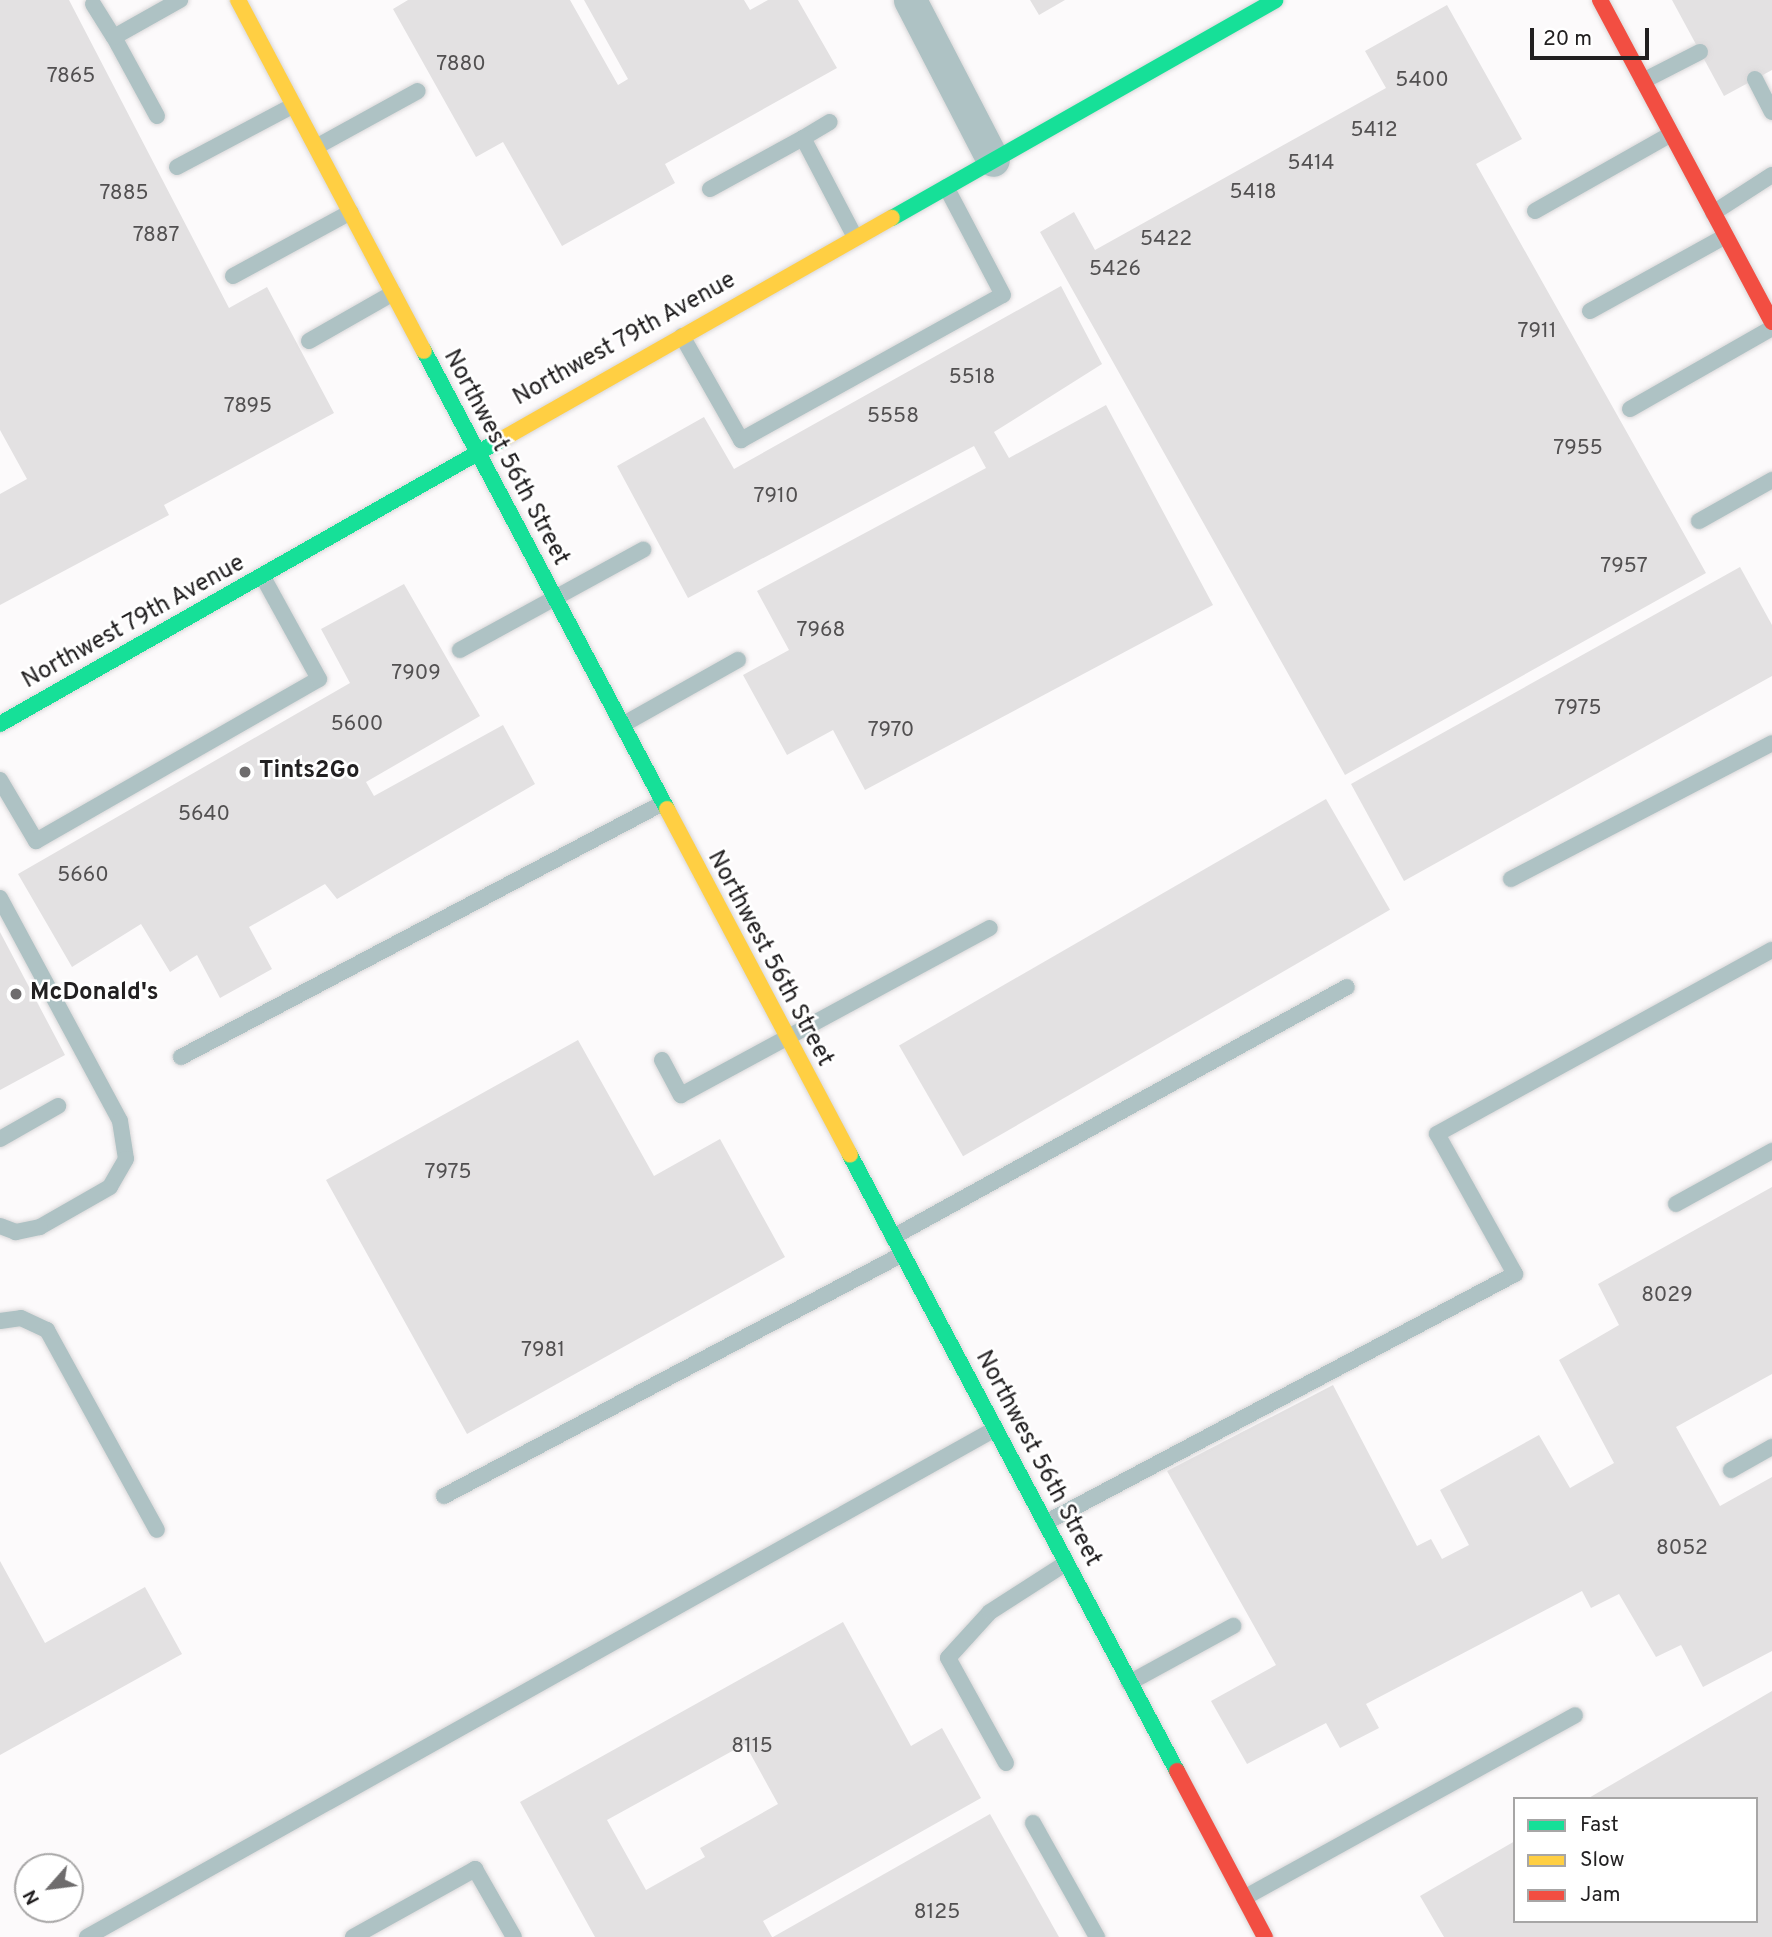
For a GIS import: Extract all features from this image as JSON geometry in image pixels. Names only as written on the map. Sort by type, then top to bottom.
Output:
[{"type":"street","name":"Northwest 56th Street","points":[[238,0],[784,1036],[1265,1937]]},
{"type":"street","points":[[910,0],[993,160]]},
{"type":"street","name":"Northwest 79th Avenue","points":[[0,724],[263,577],[681,334],[1275,0]]},
{"type":"street","points":[[1600,0],[1772,322]]},
{"type":"lane","points":[[114,37],[180,0]]},
{"type":"lane","points":[[93,4],[157,116]]},
{"type":"lane","points":[[1643,81],[1700,52]]},
{"type":"lane","points":[[1755,79],[1772,112]]},
{"type":"lane","points":[[316,146],[418,91]]},
{"type":"lane","points":[[177,167],[293,105]]},
{"type":"lane","points":[[710,189],[830,122]]},
{"type":"lane","points":[[1535,211],[1671,134]]},
{"type":"lane","points":[[803,138],[855,237]]},
{"type":"lane","points":[[1713,213],[1772,175]]},
{"type":"lane","points":[[681,334],[741,440],[1003,295],[946,187]]},
{"type":"lane","points":[[233,276],[351,212]]},
{"type":"lane","points":[[1590,311],[1726,236]]},
{"type":"lane","points":[[309,341],[393,293]]},
{"type":"lane","points":[[1630,409],[1772,328]]},
{"type":"lane","points":[[1699,521],[1772,480]]},
{"type":"lane","points":[[460,650],[643,550]]},
{"type":"lane","points":[[0,780],[36,841],[319,679],[263,577]]},
{"type":"lane","points":[[620,726],[738,660]]},
{"type":"lane","points":[[1511,879],[1772,743]]},
{"type":"lane","points":[[181,1057],[661,804]]},
{"type":"lane","points":[[0,898],[120,1121],[126,1159],[110,1186],[40,1227],[16,1233],[0,1226]]},
{"type":"lane","points":[[662,1060],[681,1095],[784,1036],[990,928]]},
{"type":"lane","points":[[1045,1523],[1515,1274],[1437,1134],[1772,950]]},
{"type":"lane","points":[[892,1237],[1347,986]]},
{"type":"lane","points":[[0,1139],[58,1106]]},
{"type":"lane","points":[[1676,1204],[1772,1151]]},
{"type":"lane","points":[[444,1496],[901,1255]]},
{"type":"lane","points":[[0,1321],[21,1318],[47,1330],[157,1530]]},
{"type":"lane","points":[[87,1937],[995,1429]]},
{"type":"lane","points":[[1731,1470],[1772,1447]]},
{"type":"lane","points":[[1006,1763],[948,1658],[990,1612],[1066,1563]]},
{"type":"lane","points":[[1129,1683],[1233,1626]]},
{"type":"lane","points":[[1244,1898],[1575,1715]]},
{"type":"lane","points":[[1033,1823],[1097,1937]]},
{"type":"lane","points":[[352,1937],[475,1869],[513,1937]]},
{"type":"building","points":[[0,0],[69,0],[229,308],[267,287],[334,413],[164,505],[169,515],[0,605],[0,494],[27,479],[0,430]]},
{"type":"building","points":[[408,0],[570,0],[618,85],[628,79],[584,0],[744,0],[750,10],[768,0],[798,0],[837,68],[665,164],[675,183],[562,246],[503,142],[476,157],[393,9]]},
{"type":"building","points":[[1030,0],[1065,0],[1039,15]]},
{"type":"building","points":[[1672,0],[1772,0],[1772,70],[1724,96]]},
{"type":"building","points":[[1447,5],[1522,139],[1476,164],[1706,573],[1345,775],[1040,232],[1074,212],[1095,250],[1386,88],[1365,51]]},
{"type":"building","points":[[1061,286],[1102,364],[994,432],[1009,458],[1106,405],[1213,605],[865,790],[833,730],[787,755],[743,675],[789,650],[757,591],[986,468],[974,446],[688,598],[617,466],[704,417],[734,469]]},
{"type":"building","points":[[1740,567],[1772,625],[1772,676],[1404,881],[1351,784]]},
{"type":"building","points":[[404,584],[480,716],[366,782],[374,796],[503,725],[535,784],[337,899],[325,884],[249,927],[272,969],[220,998],[197,955],[170,972],[141,924],[72,967],[18,874],[350,683],[321,629]]},
{"type":"building","points":[[1326,799],[1390,910],[963,1156],[899,1046]]},
{"type":"building","name":"McDonald's","points":[[0,932],[65,1055],[0,1090]]},
{"type":"building","points":[[578,1040],[654,1176],[720,1139],[785,1257],[467,1434],[326,1180]]},
{"type":"building","points":[[1772,1187],[1772,1374],[1676,1427],[1720,1506],[1772,1477],[1772,1651],[1703,1687],[1681,1645],[1656,1657],[1619,1594],[1591,1608],[1582,1591],[1366,1704],[1379,1728],[1340,1748],[1326,1723],[1247,1764],[1211,1701],[1276,1665],[1167,1471],[1333,1385],[1417,1546],[1431,1539],[1442,1559],[1469,1545],[1440,1490],[1539,1435],[1570,1488],[1614,1463],[1559,1360],[1619,1325],[1598,1284]]},
{"type":"building","points":[[0,1561],[45,1643],[145,1587],[182,1654],[0,1755]]},
{"type":"building","points":[[843,1622],[911,1746],[942,1728],[981,1798],[763,1921],[772,1937],[595,1937],[520,1802]],"holes":[[[745,1744],[778,1804],[700,1848],[705,1857],[646,1890],[607,1820]]]},
{"type":"building","points":[[1772,1691],[1772,1937],[1444,1937],[1420,1896],[1513,1842],[1513,1923],[1758,1923],[1758,1797],[1590,1797]]},
{"type":"building","points":[[990,1814],[1059,1937],[773,1937]]},
{"type":"traffic: fast","points":[[892,218],[1275,0]]},
{"type":"traffic: fast","points":[[424,351],[667,809]]},
{"type":"traffic: fast","points":[[0,724],[504,438]]},
{"type":"traffic: fast","points":[[850,1155],[1177,1771]]},
{"type":"traffic: slow","points":[[238,0],[424,351]]},
{"type":"traffic: slow","points":[[504,438],[892,218]]},
{"type":"traffic: slow","points":[[667,809],[850,1155]]},
{"type":"traffic: jam","points":[[1600,0],[1772,322]]},
{"type":"traffic: jam","points":[[1177,1771],[1265,1937]]},
{"type":"place","name":"Tints2Go","points":[[245,772]]},
{"type":"place","name":"McDonald's","points":[[16,994]]}]
